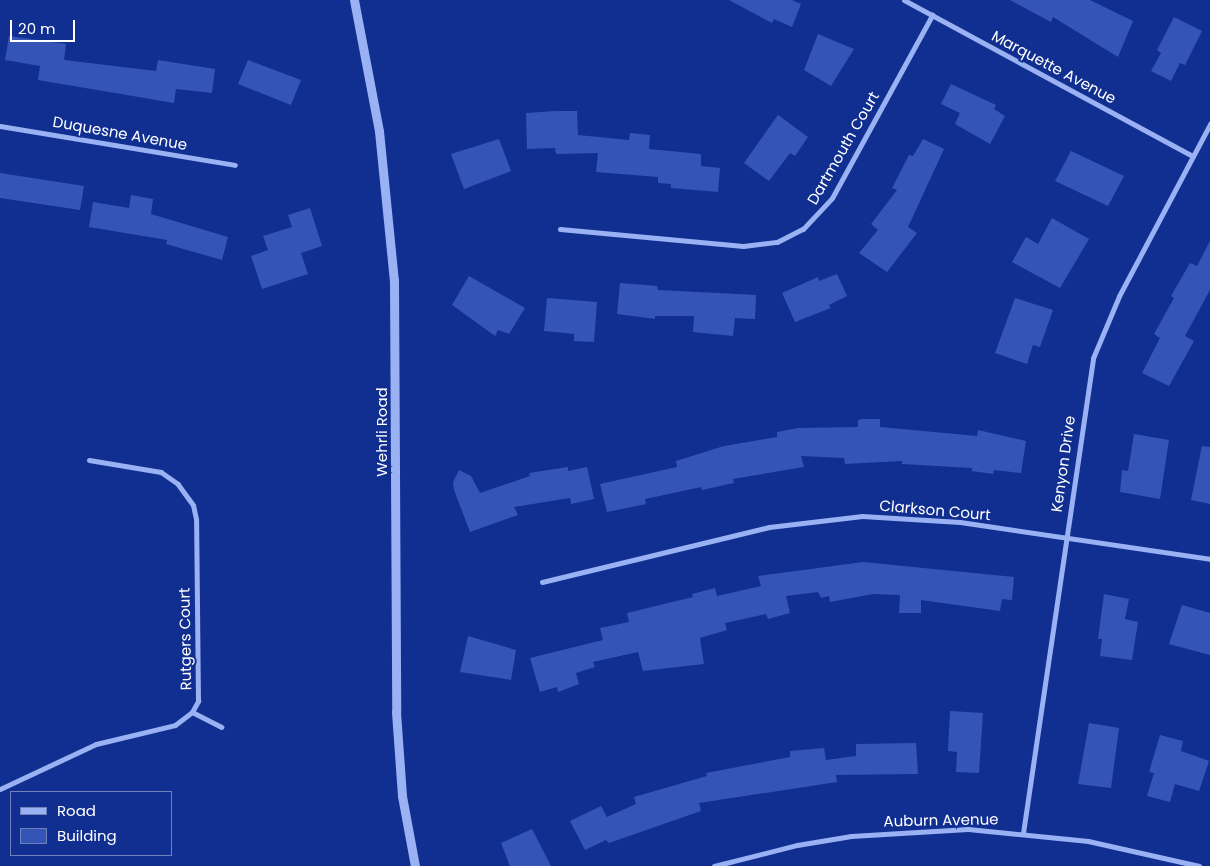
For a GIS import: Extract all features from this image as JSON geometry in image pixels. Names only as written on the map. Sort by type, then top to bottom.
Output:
[{"type":"street","name":"Wehrli Road","points":[[354,0],[379,131],[394,280],[396,712],[402,796],[415,866]]},
{"type":"street","name":"Marquette Avenue","points":[[904,0],[1193,156]]},
{"type":"street","name":"Dartmouth Court","points":[[560,230],[743,246],[776,242],[803,229],[832,198],[932,15]]},
{"type":"street","name":"Kenyon Drive","points":[[1023,833],[1088,382],[1100,338],[1210,124]]},
{"type":"street","name":"Duquesne Avenue","points":[[0,126],[235,165]]},
{"type":"street","name":"Rutgers Court","points":[[0,789],[96,744],[175,725],[192,712],[198,701],[200,686],[196,519],[193,505],[178,484],[161,472],[89,460]]},
{"type":"street","name":"Clarkson Court","points":[[542,582],[769,527],[827,518],[911,517],[1065,537],[1210,559]]},
{"type":"street","points":[[192,712],[221,727]]},
{"type":"street","name":"Auburn Avenue","points":[[714,866],[797,845],[851,836],[950,830],[1023,833],[1088,841],[1199,866]]},
{"type":"building","points":[[729,0],[792,0],[801,4],[792,27],[774,19],[772,23]]},
{"type":"building","points":[[1010,0],[1090,0],[1133,21],[1118,57],[1053,17],[1051,22]]},
{"type":"building","points":[[1174,17],[1202,31],[1185,65],[1180,63],[1171,81],[1151,71],[1161,53],[1157,50]]},
{"type":"building","points":[[818,34],[854,49],[831,86],[804,70]]},
{"type":"building","points":[[9,36],[66,44],[64,60],[156,71],[158,60],[215,69],[212,93],[176,89],[174,103],[38,80],[40,66],[5,60]]},
{"type":"building","points":[[248,60],[301,80],[291,105],[238,84]]},
{"type":"building","points":[[951,84],[996,105],[994,109],[1005,116],[990,144],[955,124],[960,113],[941,104]]},
{"type":"building","points":[[577,111],[578,135],[629,140],[630,133],[650,135],[649,149],[701,154],[701,166],[720,168],[718,192],[671,188],[671,184],[658,183],[658,177],[596,172],[598,153],[556,154],[555,148],[527,149],[526,113]]},
{"type":"building","points":[[778,115],[808,137],[795,156],[790,153],[769,181],[744,163]]},
{"type":"building","points":[[499,139],[511,171],[464,189],[451,154]]},
{"type":"building","points":[[923,139],[944,149],[908,227],[917,233],[887,272],[859,253],[878,230],[871,224],[897,190],[892,188],[909,155],[913,156]]},
{"type":"building","points":[[1071,151],[1124,176],[1108,206],[1055,181]]},
{"type":"building","points":[[0,173],[84,186],[80,210],[0,198]]},
{"type":"building","points":[[131,195],[153,199],[151,214],[228,237],[222,260],[166,244],[167,240],[89,227],[93,202],[129,208]]},
{"type":"building","points":[[310,208],[322,246],[301,253],[308,274],[262,289],[251,256],[268,250],[263,236],[292,227],[288,215]]},
{"type":"building","points":[[1052,218],[1089,239],[1060,288],[1012,262],[1026,237],[1038,244]]},
{"type":"building","points":[[1210,241],[1210,290],[1185,336],[1194,341],[1169,386],[1142,373],[1160,338],[1154,334],[1174,298],[1171,296],[1190,263],[1197,266]]},
{"type":"building","points":[[837,274],[847,296],[829,305],[831,308],[795,322],[782,293],[818,277],[819,281]]},
{"type":"building","points":[[469,276],[525,308],[509,334],[498,330],[495,336],[452,305]]},
{"type":"building","points":[[620,283],[657,286],[658,290],[756,295],[755,319],[735,318],[733,336],[693,332],[694,316],[655,316],[655,319],[617,314]]},
{"type":"building","points":[[547,298],[597,302],[594,342],[574,341],[574,334],[544,331]]},
{"type":"building","points":[[1015,298],[1053,310],[1040,347],[1033,345],[1027,364],[995,353]]},
{"type":"building","points":[[880,419],[880,427],[977,436],[978,430],[1026,441],[1021,473],[994,470],[993,474],[972,471],[972,468],[902,464],[902,461],[845,464],[844,458],[801,456],[804,467],[733,479],[734,483],[702,490],[701,487],[645,499],[646,504],[607,512],[600,484],[677,467],[676,461],[724,446],[777,437],[777,432],[798,428],[858,427],[858,420]]},
{"type":"building","points":[[1134,434],[1169,440],[1160,499],[1120,492],[1122,470],[1128,471]]},
{"type":"building","points":[[1202,446],[1210,447],[1210,504],[1191,500]]},
{"type":"building","points":[[568,467],[568,471],[587,467],[594,499],[571,504],[570,498],[514,507],[518,515],[470,532],[454,490],[453,482],[459,470],[471,476],[480,493],[530,476],[529,473]]},
{"type":"building","points":[[863,562],[1014,577],[1012,600],[1002,599],[1000,611],[921,600],[921,613],[899,613],[900,595],[873,594],[830,602],[829,596],[821,598],[818,592],[786,596],[790,613],[768,619],[766,614],[725,623],[727,630],[700,638],[704,664],[643,671],[638,652],[593,662],[595,667],[576,673],[579,684],[558,692],[557,687],[540,692],[530,658],[603,640],[600,628],[629,622],[627,613],[693,597],[692,594],[715,588],[717,596],[761,586],[758,576]]},
{"type":"building","points":[[1104,594],[1129,599],[1125,619],[1138,622],[1132,660],[1100,656],[1102,639],[1098,639]]},
{"type":"building","points":[[1182,605],[1210,613],[1210,655],[1169,644]]},
{"type":"building","points":[[468,636],[516,650],[511,680],[460,672]]},
{"type":"building","points":[[950,711],[983,713],[979,773],[956,772],[957,752],[948,751]]},
{"type":"building","points":[[1089,723],[1119,728],[1111,788],[1078,784]]},
{"type":"building","points":[[1160,735],[1183,741],[1181,751],[1209,761],[1199,791],[1175,784],[1170,802],[1147,796],[1154,773],[1149,772]]},
{"type":"building","points":[[916,743],[918,774],[836,775],[837,782],[699,803],[701,811],[609,843],[606,840],[585,850],[570,821],[601,806],[607,817],[636,804],[634,797],[707,776],[706,773],[790,757],[790,751],[824,748],[826,760],[856,756],[856,744]]},
{"type":"building","points":[[532,829],[551,866],[510,866],[501,843]]}]
